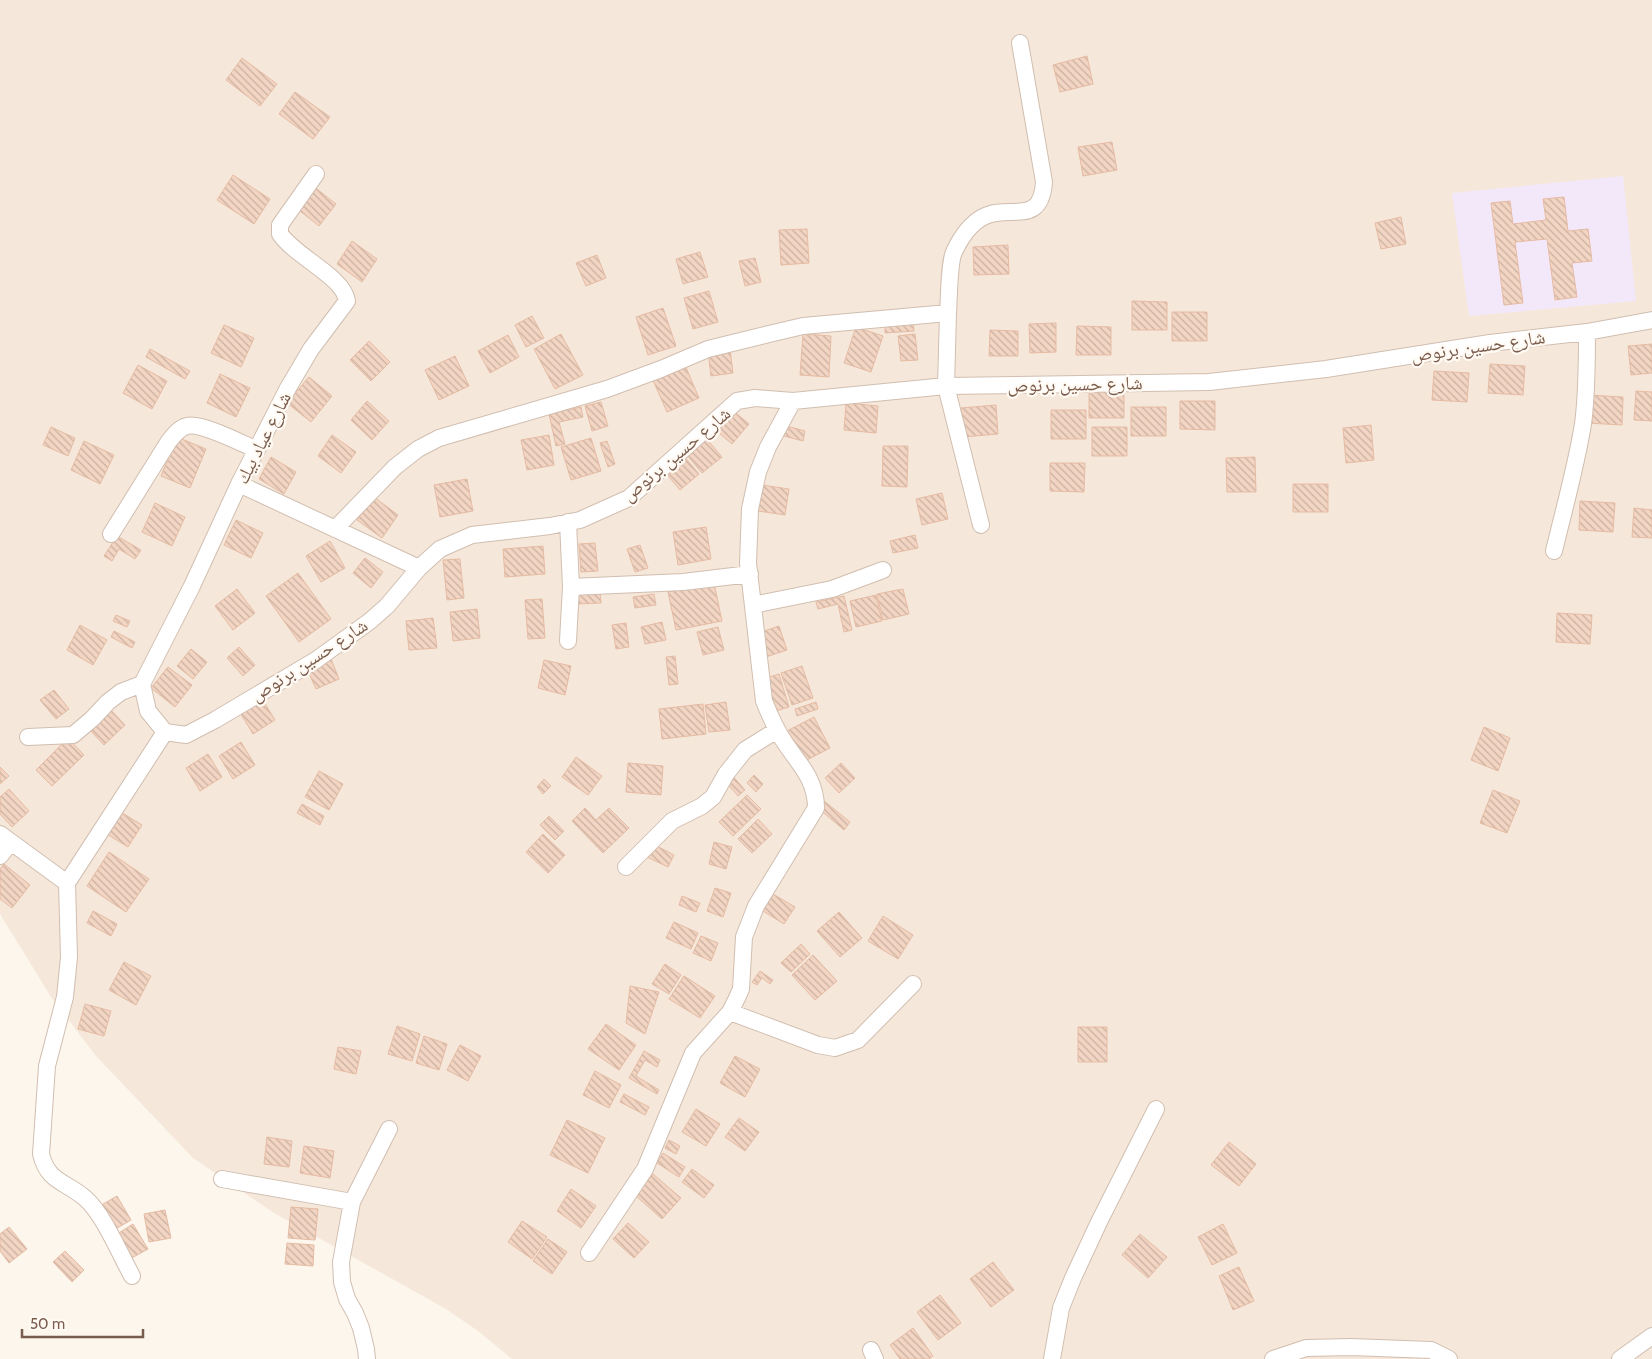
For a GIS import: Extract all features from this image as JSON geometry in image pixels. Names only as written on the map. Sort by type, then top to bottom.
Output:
[{"type":"street","points":[[981,525],[946,386],[952,254],[964,233],[984,217],[1025,211],[1038,204],[1043,193],[1044,182],[1020,43]]},
{"type":"street","name":"شارع عياد بيك","points":[[142,684],[288,388],[311,348],[347,301],[346,295],[336,282],[293,249],[280,234],[280,225],[316,174]]},
{"type":"street","points":[[335,528],[394,467],[418,449],[439,438],[607,389],[708,349],[769,334],[803,326],[948,313]]},
{"type":"street","name":"شارع حسين برنوص","points":[[165,732],[186,735],[316,660],[370,621],[386,606],[419,568],[440,549],[472,535],[550,526],[580,520],[629,498],[737,401],[755,398],[793,401],[946,386],[1209,382],[1326,369],[1490,343],[1587,332],[1652,320]]},
{"type":"street","points":[[1554,551],[1574,471],[1583,423],[1587,332]]},
{"type":"street","points":[[589,1253],[645,1169],[693,1053],[730,1012],[741,989],[744,937],[756,906],[816,808],[816,795],[810,778],[777,730],[764,702],[748,562],[750,509],[758,472],[768,447],[793,401]]},
{"type":"street","points":[[111,534],[169,441],[179,430],[188,426],[200,426],[258,450]]},
{"type":"street","points":[[239,484],[419,568]]},
{"type":"street","points":[[568,522],[571,587],[568,641]]},
{"type":"street","points":[[753,605],[832,589],[883,570]]},
{"type":"street","points":[[571,587],[683,582],[750,574]]},
{"type":"street","points":[[28,736],[73,735],[121,692],[142,684],[148,711],[165,732],[67,883],[69,957],[65,997],[46,1066],[41,1154],[44,1167],[50,1175],[86,1199],[96,1210],[132,1276]]},
{"type":"street","points":[[626,866],[672,821],[702,806],[713,797],[726,774],[745,750],[777,730]]},
{"type":"street","points":[[0,856],[6,838],[67,883]]},
{"type":"street","points":[[730,1012],[818,1045],[835,1048],[858,1040],[913,984]]},
{"type":"street","points":[[1052,1359],[1061,1308],[1073,1278],[1156,1109]]},
{"type":"street","points":[[367,1359],[361,1328],[347,1299],[342,1282],[341,1262],[352,1202],[388,1128]]},
{"type":"street","points":[[222,1179],[352,1202]]},
{"type":"street","points":[[1620,1359],[1652,1336]]},
{"type":"street","points":[[1273,1359],[1306,1348],[1351,1348],[1431,1350],[1449,1359]]},
{"type":"shaded area","points":[[0,0],[1652,0],[1652,1359],[512,1359],[478,1331],[446,1309],[274,1213],[193,1158],[96,1056],[51,997],[0,914]]},
{"type":"shaded area","points":[[1623,176],[1636,301],[1469,316],[1452,193]]},
{"type":"building","points":[[1087,56],[1093,84],[1060,92],[1053,65]]},
{"type":"building","points":[[242,58],[277,84],[260,106],[226,80]]},
{"type":"building","points":[[295,92],[330,117],[313,139],[279,114]]},
{"type":"building","points":[[1112,142],[1117,170],[1083,176],[1078,147]]},
{"type":"building","points":[[233,175],[270,199],[254,224],[217,200]]},
{"type":"building","points":[[312,185],[336,204],[319,226],[295,207]]},
{"type":"building","points":[[1564,197],[1568,231],[1588,229],[1592,261],[1572,263],[1577,297],[1555,300],[1547,239],[1515,242],[1523,303],[1504,305],[1491,203],[1510,201],[1513,224],[1546,220],[1543,199]]},
{"type":"building","points":[[1401,217],[1406,244],[1381,249],[1375,223]]},
{"type":"building","points":[[807,229],[809,263],[781,265],[779,230]]},
{"type":"building","points":[[352,241],[377,259],[362,282],[337,264]]},
{"type":"building","points":[[1008,245],[1009,274],[974,275],[973,247]]},
{"type":"building","points":[[700,252],[708,277],[683,284],[676,259]]},
{"type":"building","points":[[597,255],[606,278],[586,286],[576,263]]},
{"type":"building","points":[[755,258],[761,282],[745,286],[739,261]]},
{"type":"building","points":[[709,291],[718,322],[693,329],[684,298]]},
{"type":"building","points":[[1132,301],[1167,302],[1167,330],[1132,330]]},
{"type":"building","points":[[663,308],[676,346],[648,355],[636,317]]},
{"type":"building","points":[[1172,312],[1207,312],[1207,341],[1172,341]]},
{"type":"building","points":[[532,316],[544,338],[526,347],[515,325]]},
{"type":"building","points":[[913,321],[914,331],[885,333],[885,323]]},
{"type":"building","points":[[1056,323],[1056,352],[1030,353],[1029,324]]},
{"type":"building","points":[[224,325],[254,338],[241,367],[211,353]]},
{"type":"building","points":[[1077,326],[1111,327],[1111,355],[1076,355]]},
{"type":"building","points":[[856,327],[883,336],[871,372],[844,363]]},
{"type":"building","points":[[990,330],[1018,331],[1018,356],[989,356]]},
{"type":"building","points":[[561,334],[583,375],[555,389],[534,349]]},
{"type":"building","points":[[803,334],[831,336],[829,377],[800,375]]},
{"type":"building","points":[[915,334],[918,360],[901,361],[898,336]]},
{"type":"building","points":[[508,335],[519,357],[490,373],[478,351]]},
{"type":"building","points":[[369,341],[390,362],[371,381],[350,360]]},
{"type":"building","points":[[1652,344],[1652,373],[1631,375],[1628,346]]},
{"type":"building","points":[[150,349],[190,371],[185,379],[146,357]]},
{"type":"building","points":[[730,349],[733,373],[711,376],[708,352]]},
{"type":"building","points":[[455,356],[469,386],[439,400],[425,370]]},
{"type":"building","points":[[1490,364],[1525,366],[1523,395],[1488,393]]},
{"type":"building","points":[[138,365],[167,381],[152,409],[123,393]]},
{"type":"building","points":[[685,365],[699,398],[667,412],[652,378]]},
{"type":"building","points":[[1434,371],[1469,373],[1467,402],[1432,400]]},
{"type":"building","points":[[220,374],[250,388],[236,417],[207,403]]},
{"type":"building","points":[[309,377],[332,396],[311,422],[287,403]]},
{"type":"building","points":[[1089,389],[1124,389],[1124,418],[1089,418]]},
{"type":"building","points":[[1636,391],[1652,392],[1652,421],[1634,420]]},
{"type":"building","points":[[1589,395],[1623,397],[1622,425],[1587,423]]},
{"type":"building","points":[[367,401],[389,421],[372,440],[351,420]]},
{"type":"building","points":[[1180,401],[1215,401],[1215,430],[1180,429]]},
{"type":"building","points":[[601,402],[608,426],[592,431],[585,406]]},
{"type":"building","points":[[846,403],[878,406],[876,433],[844,430]]},
{"type":"building","points":[[996,405],[998,434],[963,437],[961,408]]},
{"type":"building","points":[[581,407],[583,417],[559,422],[565,444],[556,446],[549,414]]},
{"type":"building","points":[[1131,407],[1166,407],[1166,436],[1131,436]]},
{"type":"building","points":[[730,408],[749,424],[732,444],[713,428]]},
{"type":"building","points":[[1051,410],[1086,410],[1086,439],[1051,439]]},
{"type":"building","points":[[783,425],[805,431],[803,441],[780,435]]},
{"type":"building","points":[[1371,425],[1374,460],[1346,463],[1343,428]]},
{"type":"building","points":[[51,427],[75,438],[68,456],[43,445]]},
{"type":"building","points":[[1092,427],[1127,427],[1127,456],[1092,456]]},
{"type":"building","points":[[332,435],[356,452],[341,473],[318,456]]},
{"type":"building","points":[[549,435],[554,465],[527,470],[521,440]]},
{"type":"building","points":[[177,437],[206,449],[190,488],[161,476]]},
{"type":"building","points":[[591,438],[601,471],[571,480],[561,447]]},
{"type":"building","points":[[706,438],[722,457],[702,473],[686,454]]},
{"type":"building","points":[[84,441],[114,455],[100,484],[71,470]]},
{"type":"building","points":[[607,441],[615,464],[608,467],[600,443]]},
{"type":"building","points":[[883,446],[908,446],[907,487],[882,486]]},
{"type":"building","points":[[683,455],[699,474],[680,490],[664,471]]},
{"type":"building","points":[[271,457],[296,472],[284,494],[259,479]]},
{"type":"building","points":[[1255,457],[1256,492],[1227,492],[1226,458]]},
{"type":"building","points":[[1050,463],[1085,463],[1084,492],[1050,491]]},
{"type":"building","points":[[467,479],[473,511],[440,517],[434,485]]},
{"type":"building","points":[[1293,484],[1328,484],[1328,512],[1293,512]]},
{"type":"building","points":[[762,485],[789,489],[785,515],[758,511]]},
{"type":"building","points":[[942,493],[948,519],[922,525],[916,499]]},
{"type":"building","points":[[374,497],[398,515],[382,538],[357,520]]},
{"type":"building","points":[[1580,501],[1615,503],[1613,532],[1579,530]]},
{"type":"building","points":[[155,503],[185,517],[172,546],[142,532]]},
{"type":"building","points":[[1634,508],[1652,510],[1652,538],[1632,537]]},
{"type":"building","points":[[236,520],[263,533],[251,558],[224,545]]},
{"type":"building","points":[[706,527],[711,559],[678,565],[673,532]]},
{"type":"building","points":[[915,535],[918,548],[893,553],[890,541]]},
{"type":"building","points":[[117,536],[141,550],[135,559],[119,549],[112,561],[104,556]]},
{"type":"building","points":[[330,541],[345,568],[321,582],[306,556]]},
{"type":"building","points":[[595,543],[598,571],[581,572],[579,544]]},
{"type":"building","points":[[640,545],[648,568],[635,572],[627,549]]},
{"type":"building","points":[[543,546],[545,574],[505,577],[503,549]]},
{"type":"building","points":[[365,558],[383,572],[371,588],[353,573]]},
{"type":"building","points":[[460,559],[464,598],[447,600],[443,560]]},
{"type":"building","points":[[298,573],[331,619],[299,642],[266,596]]},
{"type":"building","points":[[714,583],[722,621],[676,630],[668,592]]},
{"type":"building","points":[[237,589],[255,613],[233,630],[215,606]]},
{"type":"building","points":[[903,589],[909,614],[883,620],[877,594]]},
{"type":"building","points":[[600,592],[601,603],[577,604],[577,593]]},
{"type":"building","points":[[654,594],[656,605],[635,608],[633,597]]},
{"type":"building","points":[[876,595],[882,621],[856,627],[850,601]]},
{"type":"building","points":[[844,596],[852,630],[844,632],[838,604],[818,609],[816,602]]},
{"type":"building","points":[[542,599],[545,638],[528,639],[525,600]]},
{"type":"building","points":[[477,609],[480,638],[453,641],[450,612]]},
{"type":"building","points":[[1557,613],[1592,615],[1590,644],[1556,642]]},
{"type":"building","points":[[116,615],[130,621],[127,627],[113,621]]},
{"type":"building","points":[[433,618],[437,648],[409,650],[406,621]]},
{"type":"building","points":[[662,622],[666,640],[645,644],[641,627]]},
{"type":"building","points":[[626,623],[629,647],[616,649],[612,625]]},
{"type":"building","points":[[80,625],[107,640],[93,665],[67,650]]},
{"type":"building","points":[[779,626],[787,650],[766,657],[758,633]]},
{"type":"building","points":[[718,627],[724,650],[703,655],[697,632]]},
{"type":"building","points":[[114,631],[135,642],[132,648],[111,637]]},
{"type":"building","points":[[239,647],[255,665],[243,676],[227,658]]},
{"type":"building","points":[[191,649],[207,662],[193,679],[177,666]]},
{"type":"building","points":[[675,656],[678,684],[669,685],[666,657]]},
{"type":"building","points":[[331,659],[339,679],[316,689],[307,669]]},
{"type":"building","points":[[544,660],[571,666],[565,695],[538,688]]},
{"type":"building","points":[[802,666],[813,698],[792,705],[781,673]]},
{"type":"building","points":[[168,667],[192,685],[175,707],[151,688]]},
{"type":"building","points":[[779,674],[789,707],[776,711],[766,678]]},
{"type":"building","points":[[54,690],[69,709],[56,719],[40,700]]},
{"type":"building","points":[[261,697],[275,720],[253,734],[239,711]]},
{"type":"building","points":[[726,702],[730,730],[709,732],[705,705]]},
{"type":"building","points":[[816,702],[818,709],[797,716],[795,709]]},
{"type":"building","points":[[703,704],[706,734],[662,739],[659,709]]},
{"type":"building","points":[[109,708],[125,725],[104,745],[88,728]]},
{"type":"building","points":[[814,717],[830,748],[803,762],[787,731]]},
{"type":"building","points":[[1484,727],[1510,738],[1498,771],[1471,760]]},
{"type":"building","points":[[68,738],[84,755],[52,786],[36,770]]},
{"type":"building","points":[[241,742],[255,765],[233,779],[219,756]]},
{"type":"building","points":[[208,754],[222,777],[200,791],[186,768]]},
{"type":"building","points":[[576,757],[602,776],[588,795],[562,777]]},
{"type":"building","points":[[628,763],[663,766],[661,795],[626,792]]},
{"type":"building","points":[[841,763],[855,778],[839,793],[825,778]]},
{"type":"building","points":[[0,767],[9,776],[0,784]]},
{"type":"building","points":[[319,771],[343,784],[329,810],[305,797]]},
{"type":"building","points":[[731,774],[745,790],[738,796],[724,780]]},
{"type":"building","points":[[754,775],[763,784],[756,792],[747,783]]},
{"type":"building","points":[[544,779],[551,786],[543,794],[537,787]]},
{"type":"building","points":[[9,789],[29,811],[12,827],[0,814],[0,797]]},
{"type":"building","points":[[1493,790],[1520,801],[1507,833],[1480,823]]},
{"type":"building","points":[[747,795],[761,809],[733,836],[719,822]]},
{"type":"building","points":[[823,800],[850,822],[844,830],[819,809]]},
{"type":"building","points":[[302,804],[324,816],[320,825],[297,813]]},
{"type":"building","points":[[585,808],[596,820],[609,808],[629,828],[603,853],[572,821]]},
{"type":"building","points":[[119,811],[142,825],[128,847],[105,833]]},
{"type":"building","points":[[549,816],[564,831],[555,840],[540,825]]},
{"type":"building","points":[[758,819],[772,834],[752,853],[738,839]]},
{"type":"building","points":[[543,834],[565,855],[548,873],[526,852]]},
{"type":"building","points":[[714,842],[732,847],[726,869],[709,864]]},
{"type":"building","points":[[653,844],[674,855],[668,867],[647,857]]},
{"type":"building","points":[[109,852],[149,879],[126,912],[87,886]]},
{"type":"building","points":[[4,864],[30,885],[12,908],[0,899],[0,869]]},
{"type":"building","points":[[715,888],[731,893],[723,917],[707,911]]},
{"type":"building","points":[[773,894],[795,907],[784,924],[763,911]]},
{"type":"building","points":[[682,896],[700,903],[696,912],[679,905]]},
{"type":"building","points":[[93,911],[117,924],[111,936],[87,923]]},
{"type":"building","points":[[839,912],[862,938],[840,957],[817,931]]},
{"type":"building","points":[[883,916],[913,935],[898,959],[868,941]]},
{"type":"building","points":[[674,922],[698,933],[691,949],[666,938]]},
{"type":"building","points":[[701,936],[718,943],[711,961],[693,953]]},
{"type":"building","points":[[801,944],[810,954],[791,972],[781,963]]},
{"type":"building","points":[[813,955],[837,981],[815,1000],[792,975]]},
{"type":"building","points":[[124,962],[151,976],[136,1005],[109,990]]},
{"type":"building","points":[[665,964],[681,975],[669,994],[652,984]]},
{"type":"building","points":[[760,971],[773,980],[770,984],[762,978],[757,985],[752,982]]},
{"type":"building","points":[[684,976],[715,996],[700,1018],[669,999]]},
{"type":"building","points":[[630,986],[659,992],[645,1034],[626,1023]]},
{"type":"building","points":[[85,1004],[111,1011],[104,1036],[78,1029]]},
{"type":"building","points":[[606,1024],[636,1045],[619,1070],[588,1049]]},
{"type":"building","points":[[397,1026],[420,1034],[412,1061],[388,1054]]},
{"type":"building","points":[[1078,1027],[1107,1027],[1107,1062],[1078,1062]]},
{"type":"building","points":[[424,1036],[447,1044],[439,1070],[416,1063]]},
{"type":"building","points":[[460,1045],[481,1056],[468,1081],[447,1070]]},
{"type":"building","points":[[338,1047],[361,1051],[356,1074],[334,1069]]},
{"type":"building","points":[[644,1051],[660,1060],[657,1067],[645,1060],[636,1076],[659,1090],[657,1094],[629,1078]]},
{"type":"building","points":[[735,1056],[760,1069],[745,1097],[720,1083]]},
{"type":"building","points":[[595,1071],[621,1085],[609,1108],[583,1095]]},
{"type":"building","points":[[624,1094],[649,1107],[645,1115],[620,1102]]},
{"type":"building","points":[[696,1109],[720,1124],[706,1146],[682,1132]]},
{"type":"building","points":[[739,1118],[759,1132],[745,1151],[725,1137]]},
{"type":"building","points":[[567,1120],[605,1138],[588,1173],[550,1155]]},
{"type":"building","points":[[267,1137],[292,1141],[289,1167],[264,1164]]},
{"type":"building","points":[[669,1140],[680,1146],[676,1154],[665,1148]]},
{"type":"building","points":[[1229,1142],[1256,1164],[1239,1186],[1211,1165]]},
{"type":"building","points":[[304,1146],[334,1151],[330,1178],[300,1173]]},
{"type":"building","points":[[663,1153],[685,1167],[679,1177],[657,1163]]},
{"type":"building","points":[[692,1169],[714,1185],[704,1198],[682,1182]]},
{"type":"building","points":[[653,1174],[681,1198],[662,1219],[635,1195]]},
{"type":"building","points":[[571,1189],[596,1206],[581,1228],[557,1211]]},
{"type":"building","points":[[117,1196],[131,1220],[112,1231],[98,1207]]},
{"type":"building","points":[[291,1207],[318,1209],[315,1240],[288,1238]]},
{"type":"building","points":[[165,1210],[171,1238],[149,1242],[144,1214]]},
{"type":"building","points":[[522,1221],[547,1237],[532,1259],[508,1242]]},
{"type":"building","points":[[628,1223],[649,1242],[634,1258],[613,1239]]},
{"type":"building","points":[[133,1224],[148,1249],[128,1260],[114,1236]]},
{"type":"building","points":[[1223,1224],[1237,1253],[1212,1265],[1198,1237]]},
{"type":"building","points":[[9,1227],[27,1249],[9,1263],[0,1251],[0,1234]]},
{"type":"building","points":[[1140,1234],[1167,1257],[1148,1278],[1122,1255]]},
{"type":"building","points":[[548,1239],[567,1252],[552,1274],[533,1261]]},
{"type":"building","points":[[287,1243],[314,1245],[313,1266],[285,1264]]},
{"type":"building","points":[[65,1251],[84,1270],[72,1282],[53,1262]]},
{"type":"building","points":[[993,1262],[1014,1290],[991,1307],[970,1279]]},
{"type":"building","points":[[1239,1267],[1254,1301],[1233,1310],[1219,1276]]},
{"type":"building","points":[[940,1295],[961,1323],[938,1340],[917,1312]]},
{"type":"building","points":[[913,1328],[933,1356],[929,1359],[900,1359],[890,1345]]}]
